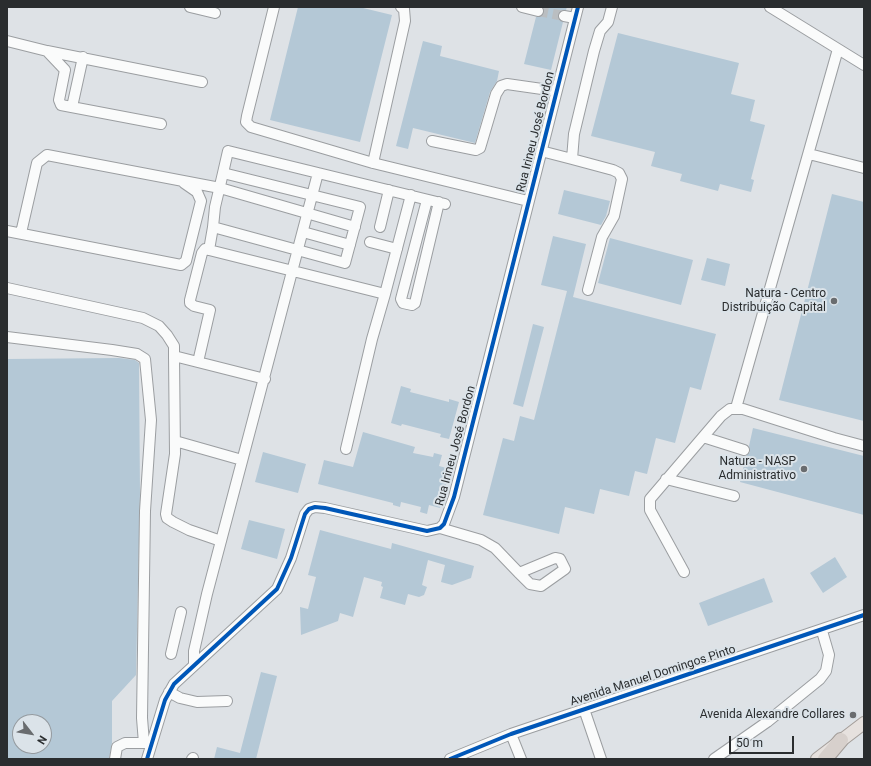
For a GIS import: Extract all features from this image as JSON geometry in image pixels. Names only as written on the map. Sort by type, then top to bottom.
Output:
[{"type":"highway","points":[[825,759],[841,740]]},
{"type":"main road","points":[[817,759],[864,723]]},
{"type":"street","points":[[190,7],[215,13]]},
{"type":"street","points":[[274,7],[246,122],[259,131],[373,163],[528,201]]},
{"type":"street","points":[[373,163],[405,21],[404,9],[401,7]]},
{"type":"street","points":[[522,7],[538,11]]},
{"type":"street","name":"Rua Irineu José Bordon","points":[[440,528],[448,516],[454,497],[578,7]]},
{"type":"street","points":[[572,159],[574,134],[594,51],[600,31],[608,22],[612,7]]},
{"type":"street","points":[[770,7],[864,64]]},
{"type":"street","points":[[564,16],[575,18]]},
{"type":"street","points":[[7,40],[47,51],[202,82]]},
{"type":"street","points":[[736,408],[838,49]]},
{"type":"street","points":[[47,51],[64,70],[59,100],[61,105],[161,124]]},
{"type":"street","points":[[72,107],[82,57]]},
{"type":"street","points":[[432,141],[476,150],[480,148],[496,94],[501,86],[507,84],[556,91]]},
{"type":"street","points":[[209,250],[212,227],[228,151],[442,203],[415,304],[403,303],[401,299],[427,200]]},
{"type":"street","points":[[541,151],[613,170],[619,173],[622,179],[614,216],[602,238],[588,290]]},
{"type":"street","points":[[809,154],[864,168]]},
{"type":"street","points":[[21,234],[37,163],[47,155],[220,188],[355,227]]},
{"type":"street","points":[[212,227],[299,249],[345,263],[360,207],[223,173]]},
{"type":"street","points":[[194,664],[199,627],[318,173]]},
{"type":"street","points":[[7,231],[181,265],[186,261],[201,201],[197,192],[183,182]]},
{"type":"street","points":[[380,227],[389,190]]},
{"type":"street","points":[[346,449],[372,339],[411,195]]},
{"type":"street","points":[[303,232],[350,245]]},
{"type":"street","points":[[370,242],[397,248]]},
{"type":"street","points":[[198,362],[210,310],[194,306],[190,303],[190,300],[202,253],[205,249],[385,294]]},
{"type":"street","points":[[7,288],[142,318],[159,326],[167,335],[174,346],[175,441],[173,471],[166,509],[167,518],[189,530],[221,541]]},
{"type":"street","points":[[7,338],[112,350],[137,354],[145,359],[151,420],[144,511],[142,718],[148,743]]},
{"type":"street","points":[[174,356],[265,379]]},
{"type":"street","points":[[684,572],[650,510],[650,499],[721,416],[730,409],[736,408],[864,446]]},
{"type":"street","points":[[703,437],[744,450]]},
{"type":"street","points":[[175,441],[242,460]]},
{"type":"street","points":[[666,479],[734,496]]},
{"type":"street","points":[[146,759],[148,743],[169,692],[174,684],[277,589],[291,558],[304,514],[312,507],[325,508],[419,530],[434,531],[440,528],[481,540],[495,548],[519,573]]},
{"type":"street","points":[[171,654],[181,612]]},
{"type":"street","name":"Avenida Manuel Domingos Pinto","points":[[450,759],[511,734],[822,631],[864,615]]},
{"type":"street","points":[[714,759],[767,722],[820,679],[826,671],[829,655],[822,631]]},
{"type":"street","points":[[169,692],[197,702],[227,702]]},
{"type":"street","points":[[584,709],[601,759]]},
{"type":"street","points":[[511,734],[521,759]]},
{"type":"street","points":[[116,759],[117,747],[125,743],[148,743]]},
{"type":"building","points":[[298,7],[359,7],[392,15],[360,142],[270,120]]},
{"type":"building","points":[[543,7],[567,7],[566,10],[561,10],[558,14],[558,19],[563,22],[551,70],[524,64],[536,17],[543,15]]},
{"type":"building","points":[[618,33],[739,63],[731,94],[755,100],[750,121],[765,125],[751,179],[754,180],[751,192],[720,184],[718,191],[680,181],[682,174],[651,166],[655,152],[591,136]]},
{"type":"building","points":[[423,41],[442,46],[440,56],[499,71],[497,81],[490,92],[475,143],[413,128],[408,149],[396,146]]},
{"type":"building","points":[[564,190],[610,201],[606,216],[601,225],[558,214]]},
{"type":"building","name":"Natura - Centro Distribuição Capital","points":[[832,194],[864,202],[864,421],[779,400]]},
{"type":"building","points":[[553,236],[586,244],[573,297],[716,334],[701,390],[690,387],[675,443],[656,438],[647,474],[635,471],[629,496],[600,489],[594,514],[565,507],[559,534],[483,515],[503,438],[514,441],[520,416],[534,420],[567,291],[541,285]]},
{"type":"building","points":[[610,238],[693,260],[681,305],[598,283]]},
{"type":"building","points":[[707,258],[730,264],[725,286],[701,280]]},
{"type":"building","points":[[533,324],[544,327],[523,407],[513,404]]},
{"type":"building","points":[[119,358],[135,360],[139,363],[140,494],[136,675],[112,701],[112,743],[109,759],[7,759],[7,359]]},
{"type":"building","points":[[401,386],[411,389],[410,392],[449,402],[449,399],[459,402],[449,439],[440,437],[441,434],[402,424],[401,426],[391,423]]},
{"type":"building","name":"Natura - NASP Administrativo","points":[[753,428],[864,456],[864,515],[740,482],[746,456],[750,452],[749,446]]},
{"type":"building","points":[[363,432],[415,447],[413,453],[433,457],[434,453],[442,455],[439,466],[450,469],[440,508],[429,505],[427,514],[420,512],[421,507],[401,502],[400,507],[393,505],[393,503],[318,484],[324,460],[353,467]]},
{"type":"building","points":[[263,452],[306,464],[298,493],[255,482]]},
{"type":"building","points":[[249,520],[285,529],[277,559],[241,549]]},
{"type":"building","points":[[320,530],[391,549],[392,543],[474,566],[471,578],[452,585],[441,582],[445,565],[428,560],[422,585],[427,587],[424,595],[419,597],[408,594],[405,605],[380,598],[383,587],[381,586],[382,582],[364,577],[353,617],[340,613],[338,621],[301,635],[300,607],[308,609],[316,577],[308,575]]},
{"type":"building","points":[[835,557],[847,577],[823,593],[810,573]]},
{"type":"building","points":[[764,578],[773,602],[708,626],[699,603]]},
{"type":"building","points":[[261,672],[277,676],[256,759],[214,759],[217,747],[240,753]]},
{"type":"tunnel","points":[[538,11],[564,16]]},
{"type":"cycle path","points":[[147,759],[165,700],[174,684],[277,589],[291,558],[305,514],[309,509],[315,507],[325,508],[427,531],[440,528],[444,524],[454,497],[578,7]]},
{"type":"cycle path","points":[[450,759],[511,734],[864,615]]},
{"type":"place","name":"Natura - Centro Distribuição Capital","points":[[834,301]]},
{"type":"place","name":"Natura - NASP Administrativo","points":[[804,469]]},
{"type":"place","name":"Avenida Alexandre Collares","points":[[853,715]]}]
